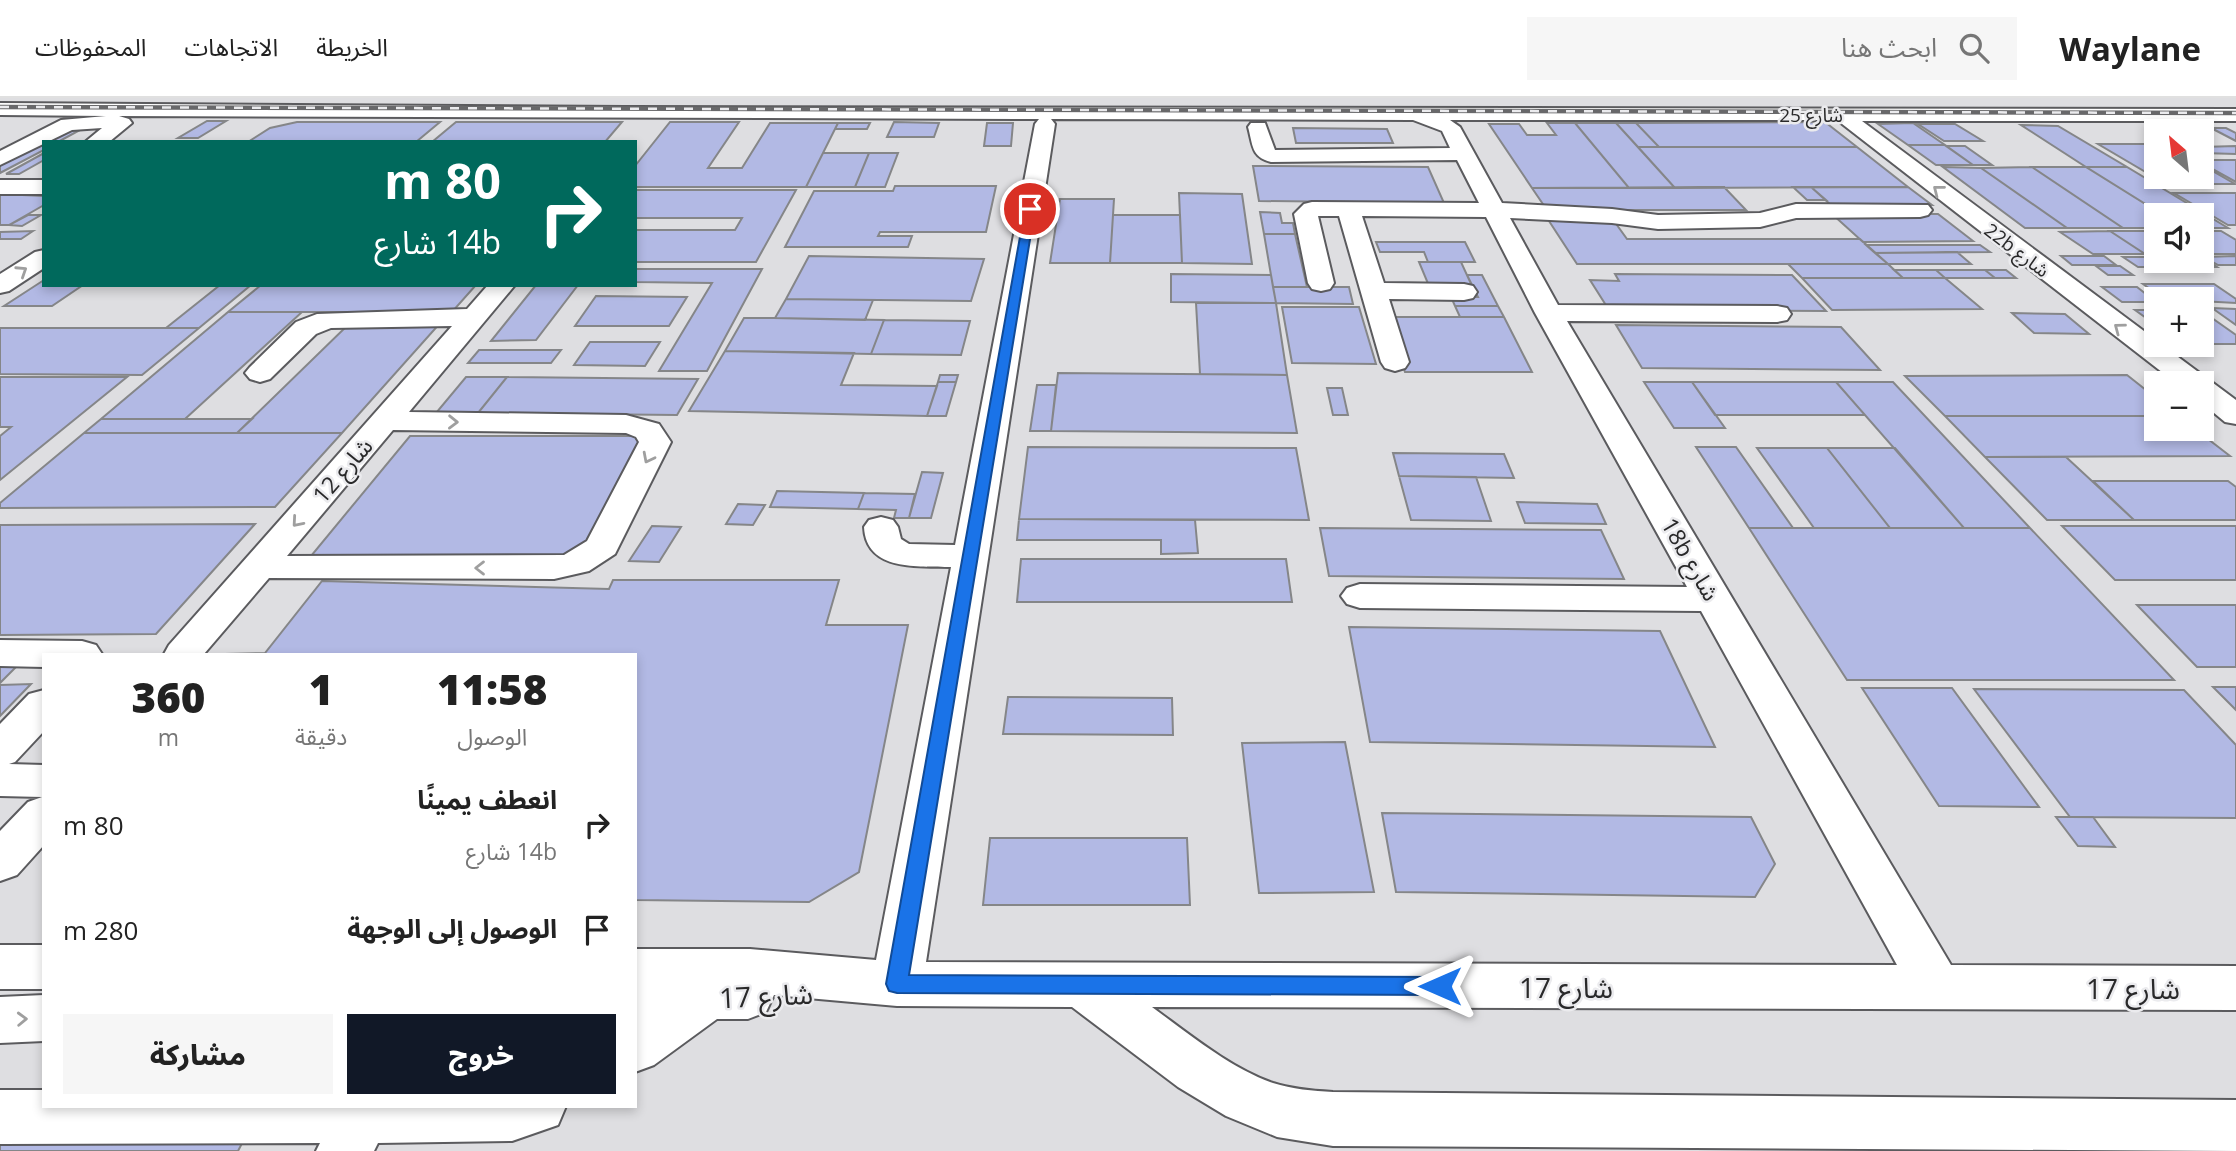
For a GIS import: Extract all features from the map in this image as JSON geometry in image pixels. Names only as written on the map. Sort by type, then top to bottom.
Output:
[{"type":"street","name":"شارع 25","points":[[36,98],[110,114],[130,110],[291,111],[630,122],[1415,114],[2236,115]]},
{"type":"street","name":"شارع 25","points":[[0,109],[110,114],[666,101],[1684,102],[2236,107]]},
{"type":"street","points":[[0,124],[34,124],[130,110]]},
{"type":"street","points":[[110,114],[155,120],[184,111]]},
{"type":"street","points":[[235,131],[259,120],[291,111]]},
{"type":"street","points":[[96,140],[110,114]]},
{"type":"street","points":[[0,159],[68,124],[116,121],[122,123],[110,114]]},
{"type":"street","points":[[1415,114],[1457,141]]},
{"type":"street","points":[[1258,127],[1266,154],[1271,156],[1457,141],[1484,114]]},
{"type":"street","name":"22b شارع","points":[[1842,115],[2178,371]]},
{"type":"street","points":[[2203,115],[2236,122]]},
{"type":"street","points":[[897,984],[1047,117]]},
{"type":"street","points":[[0,145],[34,127],[34,124]]},
{"type":"street","name":"18b شارع","points":[[1457,141],[1549,313],[1937,988]]},
{"type":"street","points":[[0,187],[42,187]]},
{"type":"street","points":[[1321,283],[1307,211],[1320,208],[1351,218],[1426,227]]},
{"type":"street","points":[[1351,218],[1493,210],[1612,215],[1658,222],[1760,220],[1796,211],[1920,210]]},
{"type":"street","points":[[1351,218],[1395,362]]},
{"type":"street","points":[[0,285],[42,258]]},
{"type":"street","name":"شارع 12","points":[[184,653],[500,287]]},
{"type":"street","points":[[1374,291],[1464,292]]},
{"type":"street","points":[[1549,313],[1777,314]]},
{"type":"street","points":[[260,373],[306,328],[327,320],[474,317]]},
{"type":"street","points":[[2214,398],[2236,415]]},
{"type":"street","points":[[259,567],[545,568],[579,562],[589,558],[602,546],[654,442],[653,436],[644,428],[626,424],[384,421]]},
{"type":"street","points":[[881,527],[881,539],[887,547],[905,555],[971,556]]},
{"type":"street","points":[[1360,596],[1714,599]]},
{"type":"street","points":[[0,653],[42,654]]},
{"type":"street","points":[[0,751],[42,706]]},
{"type":"street","points":[[0,780],[42,781]]},
{"type":"street","points":[[0,862],[42,816]]},
{"type":"street","points":[[0,967],[42,967]]},
{"type":"street","name":"شارع 17","points":[[637,971],[750,971],[897,984],[2236,988]]},
{"type":"street","name":"شارع 17","points":[[637,999],[807,993],[897,984]]},
{"type":"street","points":[[1082,985],[1214,1080],[1260,1104],[1301,1117],[2231,1121]]},
{"type":"street","points":[[637,1047],[706,998]]},
{"type":"street","points":[[0,1020],[42,1018]]},
{"type":"street","points":[[0,1116],[353,1134],[512,1114],[532,1108]]},
{"type":"building","points":[[207,121],[226,121],[198,138],[178,138]]},
{"type":"building","points":[[297,122],[440,122],[418,140],[251,140],[270,128]]},
{"type":"building","points":[[456,122],[622,122],[607,140],[434,140]]},
{"type":"building","points":[[670,122],[739,122],[708,168],[742,168],[770,123],[838,123],[806,187],[637,187],[637,163]]},
{"type":"building","points":[[894,122],[939,123],[934,137],[887,137]]},
{"type":"building","points":[[1825,122],[1857,147],[1659,147],[1636,123]]},
{"type":"building","points":[[838,123],[870,123],[867,129],[835,129]]},
{"type":"building","points":[[987,123],[1013,123],[1011,146],[984,146]]},
{"type":"building","points":[[1547,123],[1575,123],[1629,188],[1532,188],[1489,124],[1519,124],[1527,135],[1556,135]]},
{"type":"building","points":[[1575,123],[1616,123],[1675,188],[1629,188]]},
{"type":"building","points":[[1616,123],[1636,123],[1659,147],[1638,147]]},
{"type":"building","points":[[1913,123],[1945,145],[1908,145],[1878,124]]},
{"type":"building","points":[[1918,124],[1955,124],[1983,141],[1944,141]]},
{"type":"building","points":[[75,125],[89,125],[62,140],[47,140]]},
{"type":"building","points":[[2021,125],[2058,126],[2127,167],[2086,167]]},
{"type":"building","points":[[1293,128],[1387,129],[1393,143],[1296,143]]},
{"type":"building","points":[[2214,128],[2226,128],[2236,133],[2236,141]]},
{"type":"building","points":[[42,143],[42,151],[0,173],[0,165]]},
{"type":"building","points":[[2098,144],[2144,144],[2144,171]]},
{"type":"building","points":[[1908,145],[1945,145],[1973,165],[1936,165]]},
{"type":"building","points":[[1946,146],[1965,146],[1992,165],[1973,165]]},
{"type":"building","points":[[2236,146],[2236,154],[2214,153],[2214,147]]},
{"type":"building","points":[[1638,147],[1857,147],[1908,187],[1675,188]]},
{"type":"building","points":[[823,153],[869,153],[855,187],[806,187]]},
{"type":"building","points":[[869,153],[898,153],[885,187],[855,187]]},
{"type":"building","points":[[42,154],[42,161],[19,174],[6,174]]},
{"type":"building","points":[[2214,160],[2236,160],[2236,182],[2214,170]]},
{"type":"building","points":[[1253,166],[1428,167],[1444,203],[1259,201]]},
{"type":"building","points":[[1943,167],[1981,168],[2067,228],[2025,228]]},
{"type":"building","points":[[2032,167],[2086,167],[2144,203],[2144,228],[2123,228]]},
{"type":"building","points":[[2032,167],[2123,228],[2067,228],[1981,168]]},
{"type":"building","points":[[2086,167],[2127,167],[2144,177],[2144,189],[2163,189],[2187,203],[2144,203]]},
{"type":"building","points":[[2214,172],[2235,184],[2214,184]]},
{"type":"building","points":[[895,186],[996,186],[986,232],[880,232],[878,236],[912,236],[908,247],[785,247],[814,191],[893,191]]},
{"type":"building","points":[[1724,187],[1746,210],[1547,210],[1532,188]]},
{"type":"building","points":[[1793,187],[1811,187],[1826,200],[1807,200]]},
{"type":"building","points":[[1811,187],[1908,187],[1932,205],[1832,206]]},
{"type":"building","points":[[637,190],[796,190],[756,262],[637,262],[637,230],[735,230],[742,218],[637,218]]},
{"type":"building","points":[[1179,193],[1242,194],[1252,264],[1182,263]]},
{"type":"building","points":[[2174,193],[2236,193],[2236,225],[2228,225],[2214,217],[2214,203],[2191,203]]},
{"type":"building","points":[[0,194],[42,196],[42,206],[9,225],[0,225]]},
{"type":"building","points":[[1060,199],[1114,199],[1110,263],[1050,263]]},
{"type":"building","points":[[1260,212],[1280,213],[1282,223],[1293,223],[1295,234],[1264,234]]},
{"type":"building","points":[[1832,214],[1938,214],[1973,241],[1863,242]]},
{"type":"building","points":[[28,215],[41,215],[22,226],[9,225]]},
{"type":"building","points":[[1113,215],[1180,215],[1182,263],[1110,263]]},
{"type":"building","points":[[2214,220],[2228,228],[2214,228]]},
{"type":"building","points":[[1549,221],[1614,221],[1627,239],[1860,239],[1888,264],[1577,264]]},
{"type":"building","points":[[33,231],[21,239],[0,239],[0,232]]},
{"type":"building","points":[[2110,231],[2144,231],[2144,253]]},
{"type":"building","points":[[2110,231],[2144,254],[2093,254],[2060,232]]},
{"type":"building","points":[[2214,231],[2221,231],[2236,240],[2236,254],[2214,254]]},
{"type":"building","points":[[1264,234],[1295,234],[1307,287],[1273,287]]},
{"type":"building","points":[[1376,242],[1465,242],[1475,262],[1428,262],[1424,252],[1380,252]]},
{"type":"building","points":[[1866,245],[1980,245],[1990,252],[1875,253]]},
{"type":"building","points":[[1957,252],[1971,264],[1888,264],[1875,253]]},
{"type":"building","points":[[809,256],[984,259],[971,301],[786,299]]},
{"type":"building","points":[[2061,256],[2104,256],[2116,265],[2072,265]]},
{"type":"building","points":[[2236,256],[2236,265],[2218,265],[2214,263],[2214,257]]},
{"type":"building","points":[[2123,257],[2144,257],[2144,267],[2138,267]]},
{"type":"building","points":[[1419,262],[1461,262],[1472,286],[1429,286]]},
{"type":"building","points":[[1788,264],[1888,264],[1903,278],[1802,278]]},
{"type":"building","points":[[2096,266],[2120,266],[2133,275],[2108,275]]},
{"type":"building","points":[[637,269],[762,269],[707,371],[659,371],[712,283],[637,282]]},
{"type":"building","points":[[1894,270],[1936,270],[1945,278],[1903,278]]},
{"type":"building","points":[[1936,270],[1985,270],[1995,278],[1945,278]]},
{"type":"building","points":[[1985,270],[2006,270],[2016,278],[1995,278]]},
{"type":"building","points":[[1171,274],[1271,275],[1276,303],[1171,302]]},
{"type":"building","points":[[1615,274],[1792,275],[1826,311],[1609,310],[1590,280],[1619,281]]},
{"type":"building","points":[[1467,275],[1482,275],[1498,306],[1455,306],[1451,297],[1478,297]]},
{"type":"building","points":[[1802,278],[1945,278],[1982,309],[1832,310]]},
{"type":"building","points":[[42,281],[42,287],[80,287],[52,306],[4,306]]},
{"type":"building","points":[[2143,284],[2214,284],[2236,299],[2236,303],[2214,302],[2214,287],[2147,287]]},
{"type":"building","points":[[217,287],[249,287],[199,328],[166,328]]},
{"type":"building","points":[[259,287],[474,287],[452,312],[228,312]]},
{"type":"building","points":[[534,287],[576,287],[536,340],[491,341]]},
{"type":"building","points":[[1273,287],[1349,287],[1353,304],[1276,303]]},
{"type":"building","points":[[2102,287],[2137,287],[2144,293],[2144,302],[2122,302]]},
{"type":"building","points":[[596,296],[687,297],[669,326],[575,326]]},
{"type":"building","points":[[786,299],[873,300],[865,320],[775,318]]},
{"type":"building","points":[[1196,303],[1276,303],[1287,375],[1200,374]]},
{"type":"building","points":[[1455,306],[1498,306],[1504,317],[1460,317]]},
{"type":"building","points":[[1282,307],[1359,307],[1376,364],[1292,363]]},
{"type":"building","points":[[2214,308],[2236,309],[2236,325],[2214,309]]},
{"type":"building","points":[[228,312],[302,312],[185,419],[101,419]]},
{"type":"building","points":[[2012,313],[2065,314],[2089,334],[2034,333]]},
{"type":"building","points":[[1386,317],[1504,317],[1532,372],[1405,372]]},
{"type":"building","points":[[744,318],[884,320],[871,354],[725,351]]},
{"type":"building","points":[[2214,319],[2236,335],[2236,344],[2214,344]]},
{"type":"building","points":[[884,320],[970,321],[961,355],[871,354]]},
{"type":"building","points":[[352,321],[442,321],[342,433],[237,433]]},
{"type":"building","points":[[1616,325],[1841,327],[1880,370],[1642,368]]},
{"type":"building","points":[[0,328],[199,328],[142,375],[0,374]]},
{"type":"building","points":[[590,342],[660,342],[645,366],[574,365]]},
{"type":"building","points":[[479,350],[561,350],[551,363],[468,363]]},
{"type":"building","points":[[725,351],[854,353],[841,385],[937,386],[927,416],[689,411]]},
{"type":"building","points":[[1058,373],[1287,375],[1297,433],[1051,431]]},
{"type":"building","points":[[940,375],[958,375],[956,382],[938,382]]},
{"type":"building","points":[[2127,375],[2144,388],[2144,416],[1945,416],[1905,376]]},
{"type":"building","points":[[0,377],[127,377],[0,480],[0,436],[11,427],[0,427]]},
{"type":"building","points":[[466,377],[507,377],[478,413],[436,413]]},
{"type":"building","points":[[507,377],[698,379],[677,415],[478,413]]},
{"type":"building","points":[[938,382],[956,382],[946,416],[927,416]]},
{"type":"building","points":[[1644,382],[1692,382],[1725,428],[1674,428]]},
{"type":"building","points":[[1692,382],[1836,382],[1865,415],[1715,415]]},
{"type":"building","points":[[1836,382],[1893,382],[2030,528],[1964,528]]},
{"type":"building","points":[[1037,385],[1056,385],[1051,431],[1030,431]]},
{"type":"building","points":[[1327,388],[1342,388],[1348,415],[1333,415]]},
{"type":"building","points":[[1945,416],[2144,416],[2144,441],[2211,441],[2230,456],[1985,457]]},
{"type":"building","points":[[101,419],[252,419],[237,433],[84,433]]},
{"type":"building","points":[[84,433],[342,433],[275,507],[0,508],[0,503]]},
{"type":"building","points":[[410,436],[636,436],[648,450],[596,544],[560,556],[311,556]]},
{"type":"building","points":[[1028,447],[1296,448],[1309,520],[1019,519]]},
{"type":"building","points":[[1696,447],[1736,447],[1793,528],[1749,528]]},
{"type":"building","points":[[1757,448],[1827,448],[1890,528],[1814,528]]},
{"type":"building","points":[[1827,448],[1895,448],[1964,528],[1890,528]]},
{"type":"building","points":[[1393,453],[1504,454],[1514,478],[1399,476]]},
{"type":"building","points":[[1985,457],[2066,457],[2134,520],[2047,520]]},
{"type":"building","points":[[922,472],[943,473],[931,518],[909,518]]},
{"type":"building","points":[[1399,476],[1476,477],[1491,521],[1411,520]]},
{"type":"building","points":[[2093,481],[2228,481],[2236,487],[2236,520],[2134,520]]},
{"type":"building","points":[[777,491],[864,493],[858,509],[770,507]]},
{"type":"building","points":[[864,493],[915,494],[909,518],[894,518],[896,510],[858,509]]},
{"type":"building","points":[[1517,502],[1597,504],[1606,524],[1525,523]]},
{"type":"building","points":[[738,504],[765,505],[753,525],[726,524]]},
{"type":"building","points":[[1019,519],[1195,520],[1198,553],[1161,554],[1161,540],[1017,540]]},
{"type":"building","points":[[255,524],[156,634],[0,635],[0,525]]},
{"type":"building","points":[[652,526],[681,527],[659,562],[629,561]]},
{"type":"building","points":[[2062,526],[2236,526],[2236,580],[2115,580]]},
{"type":"building","points":[[1320,528],[1601,530],[1624,579],[1329,576]]},
{"type":"building","points":[[1749,528],[2030,528],[2174,680],[1847,680]]},
{"type":"building","points":[[1021,559],[1286,559],[1292,602],[1017,602]]},
{"type":"building","points":[[613,580],[839,580],[826,625],[908,625],[859,872],[809,902],[637,900],[637,653],[265,653],[322,581],[609,589]]},
{"type":"building","points":[[2137,605],[2236,605],[2236,667],[2197,667]]},
{"type":"building","points":[[1349,627],[1660,631],[1715,747],[1370,742]]},
{"type":"building","points":[[0,665],[18,665],[0,683]]},
{"type":"building","points":[[31,684],[0,716],[0,685]]},
{"type":"building","points":[[2213,687],[2236,687],[2236,710]]},
{"type":"building","points":[[1862,688],[1952,688],[2039,807],[1939,806]]},
{"type":"building","points":[[1974,689],[2184,690],[2236,745],[2236,818],[2070,817]]},
{"type":"building","points":[[1008,697],[1172,698],[1173,735],[1003,734]]},
{"type":"building","points":[[1345,742],[1374,892],[1259,893],[1242,743]]},
{"type":"building","points":[[1382,813],[1751,817],[1775,864],[1755,897],[1396,892]]},
{"type":"building","points":[[2056,817],[2093,817],[2115,847],[2078,846]]},
{"type":"building","points":[[990,838],[1187,838],[1190,905],[983,905]]},
{"type":"building","points":[[249,1130],[238,1151],[0,1151],[0,1133]]},
{"type":"railway","points":[[0,107],[2236,113]]},
{"type":"route","points":[[1030,209],[897,984],[1440,986]]}]
